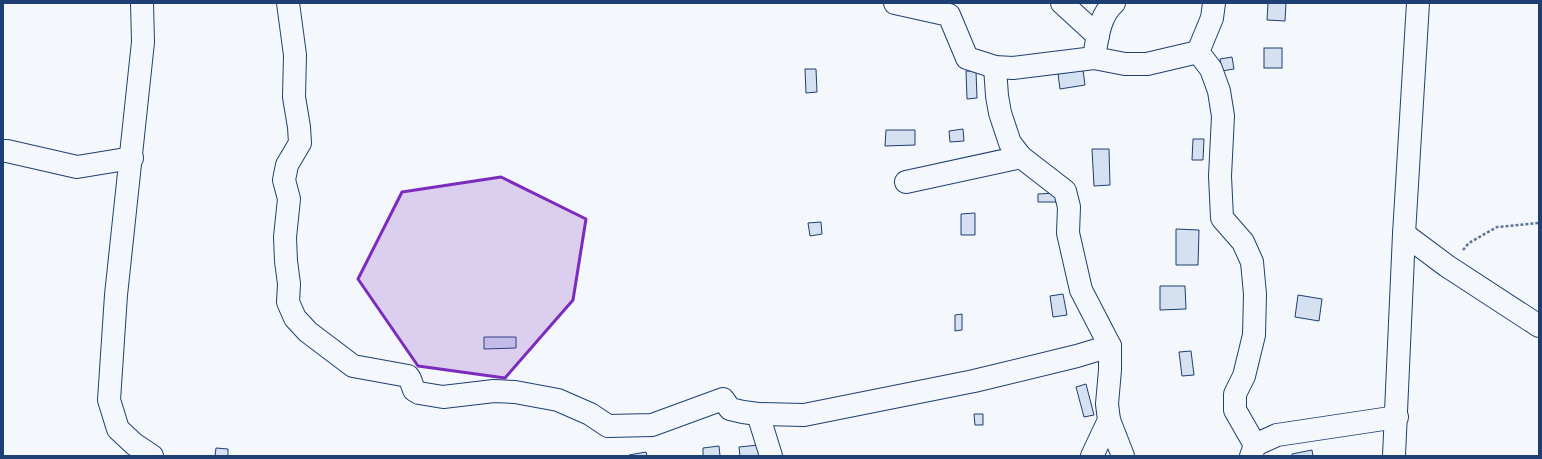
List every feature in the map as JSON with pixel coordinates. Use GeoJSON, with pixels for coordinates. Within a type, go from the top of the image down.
{"type":"FeatureCollection","features":[{"type":"Feature","properties":{"kind":"street"},"geometry":{"type":"LineString","coordinates":[[142,3],[143,42],[132,158],[116,295],[109,400],[118,429],[134,444],[152,456]]}},
{"type":"Feature","properties":{"kind":"street"},"geometry":{"type":"LineString","coordinates":[[288,3],[295,55],[294,98],[300,143],[287,166],[284,180],[289,199],[285,237],[289,284],[288,302],[295,318],[308,332],[354,366],[408,376],[414,390],[419,393],[443,397],[494,391],[515,392],[558,400],[590,414],[608,426],[652,425],[723,399],[730,409],[743,412],[758,414],[804,415],[974,381],[1077,356],[1110,346]]}},
{"type":"Feature","properties":{"kind":"street"},"geometry":{"type":"LineString","coordinates":[[895,3],[949,15],[967,58],[995,67],[1013,68],[1094,58],[1125,64],[1147,64],[1198,52]]}},
{"type":"Feature","properties":{"kind":"street"},"geometry":{"type":"LineString","coordinates":[[1062,3],[1098,36]]}},
{"type":"Feature","properties":{"kind":"street"},"geometry":{"type":"LineString","coordinates":[[1094,58],[1099,28],[1109,7],[1114,3]]}},
{"type":"Feature","properties":{"kind":"street"},"geometry":{"type":"LineString","coordinates":[[1198,52],[1212,18],[1214,3]]}},
{"type":"Feature","properties":{"kind":"street"},"geometry":{"type":"LineString","coordinates":[[1394,456],[1404,234],[1418,3]]}},
{"type":"Feature","properties":{"kind":"street"},"geometry":{"type":"LineString","coordinates":[[1198,52],[1211,69],[1219,91],[1223,116],[1220,176],[1222,218],[1243,242],[1252,262],[1255,294],[1254,335],[1244,376],[1235,394],[1235,410],[1253,451],[1278,436],[1319,428],[1396,417]]}},
{"type":"Feature","properties":{"kind":"street"},"geometry":{"type":"LineString","coordinates":[[995,67],[1000,113],[1010,143],[1021,156],[1065,191],[1069,207],[1068,233],[1081,290],[1110,346],[1110,370],[1107,404],[1109,420],[1123,456]]}},
{"type":"Feature","properties":{"kind":"street"},"geometry":{"type":"LineString","coordinates":[[3,151],[78,167],[132,158]]}},
{"type":"Feature","properties":{"kind":"street"},"geometry":{"type":"LineString","coordinates":[[906,182],[1021,156]]}},
{"type":"Feature","properties":{"kind":"street"},"geometry":{"type":"LineString","coordinates":[[1404,234],[1447,266],[1539,326]]}},
{"type":"Feature","properties":{"kind":"street"},"geometry":{"type":"LineString","coordinates":[[758,414],[771,456]]}},
{"type":"Feature","properties":{"kind":"street"},"geometry":{"type":"LineString","coordinates":[[1092,456],[1109,420]]}},
{"type":"Feature","properties":{"kind":"path"},"geometry":{"type":"LineString","coordinates":[[1447,266],[1470,243],[1497,227],[1539,224]]}},
{"type":"Feature","properties":{"kind":"highlighted area"},"geometry":{"type":"Polygon","coordinates":[[[501,177],[586,219],[573,300],[505,378],[418,366],[358,279],[402,192],[501,177]]]}},
{"type":"Feature","properties":{"kind":"building"},"geometry":{"type":"Polygon","coordinates":[[[1268,3],[1286,3],[1285,21],[1267,20],[1268,3]]]}},
{"type":"Feature","properties":{"kind":"building"},"geometry":{"type":"Polygon","coordinates":[[[1264,48],[1282,48],[1282,68],[1264,68],[1264,48]]]}},
{"type":"Feature","properties":{"kind":"building"},"geometry":{"type":"Polygon","coordinates":[[[1232,57],[1234,69],[1222,71],[1220,59],[1232,57]]]}},
{"type":"Feature","properties":{"kind":"building"},"geometry":{"type":"Polygon","coordinates":[[[805,69],[816,69],[817,92],[806,93],[805,69]]]}},
{"type":"Feature","properties":{"kind":"building"},"geometry":{"type":"Polygon","coordinates":[[[1083,70],[1085,85],[1060,89],[1058,74],[1083,70]]]}},
{"type":"Feature","properties":{"kind":"building"},"geometry":{"type":"Polygon","coordinates":[[[966,71],[976,71],[977,98],[967,99],[966,71]]]}},
{"type":"Feature","properties":{"kind":"building"},"geometry":{"type":"Polygon","coordinates":[[[963,129],[964,141],[950,142],[949,131],[963,129]]]}},
{"type":"Feature","properties":{"kind":"building"},"geometry":{"type":"Polygon","coordinates":[[[886,130],[915,130],[915,145],[885,146],[886,130]]]}},
{"type":"Feature","properties":{"kind":"building"},"geometry":{"type":"Polygon","coordinates":[[[1193,139],[1204,139],[1203,160],[1192,160],[1193,139]]]}},
{"type":"Feature","properties":{"kind":"building"},"geometry":{"type":"Polygon","coordinates":[[[1092,149],[1109,149],[1110,185],[1094,186],[1092,149]]]}},
{"type":"Feature","properties":{"kind":"building"},"geometry":{"type":"Polygon","coordinates":[[[1055,193],[1056,202],[1038,202],[1038,194],[1055,193]]]}},
{"type":"Feature","properties":{"kind":"building"},"geometry":{"type":"Polygon","coordinates":[[[975,213],[975,235],[961,235],[961,214],[975,213]]]}},
{"type":"Feature","properties":{"kind":"building"},"geometry":{"type":"Polygon","coordinates":[[[821,222],[822,234],[810,236],[808,223],[821,222]]]}},
{"type":"Feature","properties":{"kind":"building"},"geometry":{"type":"Polygon","coordinates":[[[1176,229],[1199,230],[1198,265],[1176,265],[1176,229]]]}},
{"type":"Feature","properties":{"kind":"building"},"geometry":{"type":"Polygon","coordinates":[[[1160,286],[1185,286],[1186,309],[1160,310],[1160,286]]]}},
{"type":"Feature","properties":{"kind":"building"},"geometry":{"type":"Polygon","coordinates":[[[1063,294],[1067,315],[1053,317],[1050,296],[1063,294]]]}},
{"type":"Feature","properties":{"kind":"building"},"geometry":{"type":"Polygon","coordinates":[[[1298,295],[1322,299],[1319,321],[1295,317],[1298,295]]]}},
{"type":"Feature","properties":{"kind":"building"},"geometry":{"type":"Polygon","coordinates":[[[962,314],[962,330],[955,331],[955,315],[962,314]]]}},
{"type":"Feature","properties":{"kind":"building"},"geometry":{"type":"Polygon","coordinates":[[[484,337],[516,337],[516,348],[484,349],[484,337]]]}},
{"type":"Feature","properties":{"kind":"building"},"geometry":{"type":"Polygon","coordinates":[[[1191,351],[1194,375],[1182,376],[1179,352],[1191,351]]]}},
{"type":"Feature","properties":{"kind":"building"},"geometry":{"type":"Polygon","coordinates":[[[1086,384],[1094,415],[1084,417],[1076,387],[1086,384]]]}},
{"type":"Feature","properties":{"kind":"building"},"geometry":{"type":"Polygon","coordinates":[[[974,414],[983,414],[983,425],[975,425],[974,414]]]}},
{"type":"Feature","properties":{"kind":"building"},"geometry":{"type":"Polygon","coordinates":[[[758,445],[759,456],[740,456],[739,447],[758,445]]]}},
{"type":"Feature","properties":{"kind":"building"},"geometry":{"type":"Polygon","coordinates":[[[719,446],[720,456],[703,456],[703,448],[719,446]]]}},
{"type":"Feature","properties":{"kind":"building"},"geometry":{"type":"Polygon","coordinates":[[[216,448],[228,449],[228,456],[215,456],[216,448]]]}},
{"type":"Feature","properties":{"kind":"building"},"geometry":{"type":"Polygon","coordinates":[[[1312,450],[1313,456],[1292,456],[1292,454],[1312,450]]]}},
{"type":"Feature","properties":{"kind":"building"},"geometry":{"type":"Polygon","coordinates":[[[646,452],[647,456],[629,455],[646,452]]]}}]}
